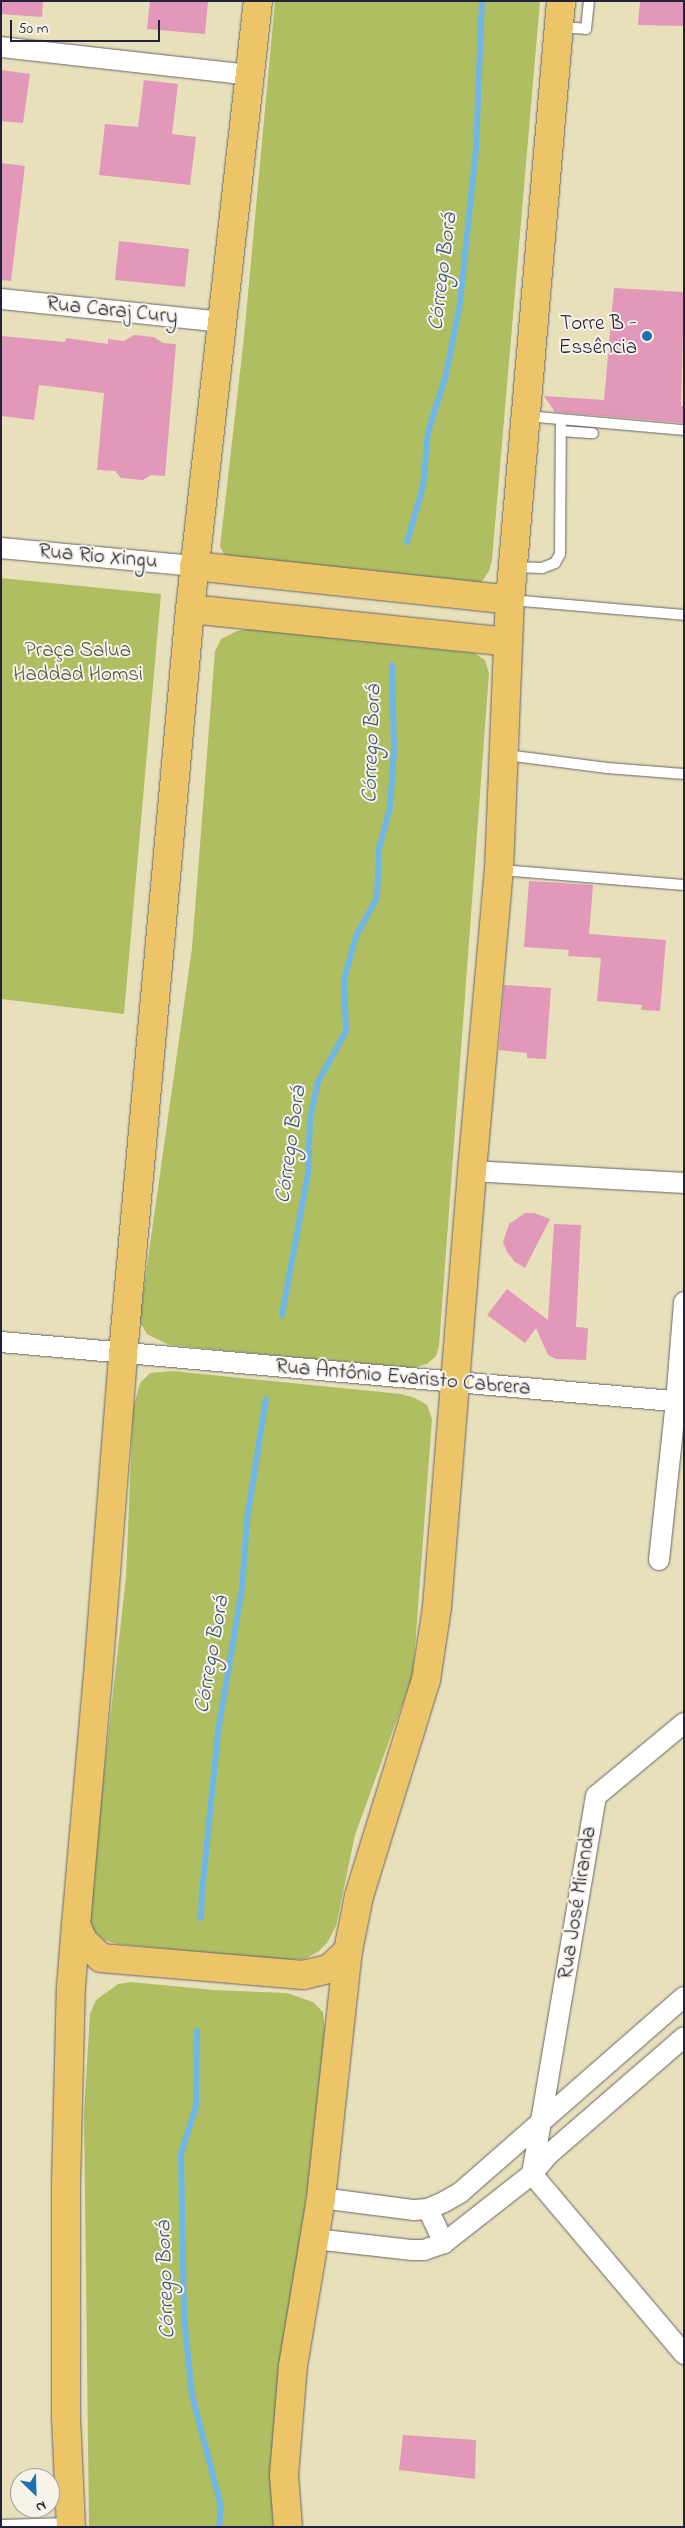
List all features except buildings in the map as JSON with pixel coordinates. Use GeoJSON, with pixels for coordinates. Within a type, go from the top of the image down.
{"type":"FeatureCollection","features":[{"type":"Feature","properties":{"kind":"main road"},"geometry":{"type":"LineString","coordinates":[[71,2525],[66,2418],[66,2186],[71,1987],[123,1354],[194,566],[258,1]]}},
{"type":"Feature","properties":{"kind":"main road"},"geometry":{"type":"LineString","coordinates":[[288,2527],[284,2475],[292,2366],[321,2198],[348,1951],[359,1896],[426,1680],[437,1607],[472,1171],[499,870],[502,755],[510,600],[560,14]]}},
{"type":"Feature","properties":{"kind":"main road"},"geometry":{"type":"LineString","coordinates":[[194,566],[510,600]]}},
{"type":"Feature","properties":{"kind":"main road"},"geometry":{"type":"LineString","coordinates":[[190,609],[508,642]]}},
{"type":"Feature","properties":{"kind":"main road"},"geometry":{"type":"LineString","coordinates":[[76,1925],[82,1940],[101,1958],[303,1975],[329,1969],[348,1951]]}},
{"type":"Feature","properties":{"kind":"main road"},"geometry":{"type":"LineString","coordinates":[[71,1987],[81,1972],[101,1958]]}},
{"type":"Feature","properties":{"kind":"main road"},"geometry":{"type":"LineString","coordinates":[[303,1975],[326,1990],[340,2013]]}},
{"type":"Feature","properties":{"kind":"street"},"geometry":{"type":"LineString","coordinates":[[1,47],[250,75]]}},
{"type":"Feature","properties":{"kind":"street","name":"Rua Caraj Cury"},"geometry":{"type":"LineString","coordinates":[[1,299],[222,322]]}},
{"type":"Feature","properties":{"kind":"street","name":"Rua Rio Xingu"},"geometry":{"type":"LineString","coordinates":[[1,548],[194,566]]}},
{"type":"Feature","properties":{"kind":"street"},"geometry":{"type":"LineString","coordinates":[[472,1171],[684,1183]]}},
{"type":"Feature","properties":{"kind":"street"},"geometry":{"type":"LineString","coordinates":[[659,1560],[680,1402],[684,1302]]}},
{"type":"Feature","properties":{"kind":"street","name":"Rua Antônio Evaristo Cabrera"},"geometry":{"type":"LineString","coordinates":[[1,1342],[680,1402]]}},
{"type":"Feature","properties":{"kind":"street","name":"Rua José Miranda"},"geometry":{"type":"LineString","coordinates":[[532,2174],[596,1796],[684,1723]]}},
{"type":"Feature","properties":{"kind":"street"},"geometry":{"type":"LineString","coordinates":[[321,2198],[414,2210],[428,2209],[461,2192],[676,2003],[684,2026]]}},
{"type":"Feature","properties":{"kind":"street"},"geometry":{"type":"LineString","coordinates":[[315,2239],[412,2250],[424,2250],[444,2243],[532,2174],[548,2155],[684,2037]]}},
{"type":"Feature","properties":{"kind":"street"},"geometry":{"type":"LineString","coordinates":[[532,2174],[684,2354]]}},
{"type":"Feature","properties":{"kind":"street"},"geometry":{"type":"LineString","coordinates":[[428,2209],[444,2243]]}},
{"type":"Feature","properties":{"kind":"lane"},"geometry":{"type":"LineString","coordinates":[[560,14],[586,29],[589,1]]}},
{"type":"Feature","properties":{"kind":"lane"},"geometry":{"type":"LineString","coordinates":[[525,416],[684,430]]}},
{"type":"Feature","properties":{"kind":"lane"},"geometry":{"type":"LineString","coordinates":[[513,567],[542,568],[555,563],[560,554],[561,420]]}},
{"type":"Feature","properties":{"kind":"lane"},"geometry":{"type":"LineString","coordinates":[[561,431],[593,433]]}},
{"type":"Feature","properties":{"kind":"lane"},"geometry":{"type":"LineString","coordinates":[[510,600],[684,614]]}},
{"type":"Feature","properties":{"kind":"lane"},"geometry":{"type":"LineString","coordinates":[[502,755],[607,768],[684,774]]}},
{"type":"Feature","properties":{"kind":"lane"},"geometry":{"type":"LineString","coordinates":[[499,870],[684,885]]}},
{"type":"Feature","properties":{"kind":"lane"},"geometry":{"type":"LineString","coordinates":[[1,2525],[71,2525]]}},
{"type":"Feature","properties":{"kind":"green space"},"geometry":{"type":"Polygon","coordinates":[[[275,1],[540,1],[492,560],[489,571],[481,583],[471,587],[229,563],[220,547],[244,337],[275,1]]]}},
{"type":"Feature","properties":{"kind":"green space","name":"Praça Salua Haddad Homsi"},"geometry":{"type":"Polygon","coordinates":[[[1,578],[161,594],[124,1014],[1,999],[1,578]]]}},
{"type":"Feature","properties":{"kind":"green space"},"geometry":{"type":"Polygon","coordinates":[[[249,629],[474,653],[485,660],[489,673],[439,1346],[436,1356],[427,1364],[417,1367],[406,1368],[169,1345],[147,1334],[141,1324],[140,1315],[192,948],[215,651],[221,639],[237,631],[249,629]]]}},
{"type":"Feature","properties":{"kind":"green space"},"geometry":{"type":"Polygon","coordinates":[[[172,1371],[401,1394],[415,1398],[427,1405],[432,1419],[413,1675],[355,1835],[336,1926],[327,1943],[319,1951],[305,1959],[285,1960],[117,1944],[104,1940],[92,1929],[88,1917],[126,1577],[133,1409],[140,1383],[150,1373],[172,1371]]]}},
{"type":"Feature","properties":{"kind":"green space"},"geometry":{"type":"Polygon","coordinates":[[[131,1982],[214,1990],[287,1993],[313,2002],[323,2012],[325,2030],[308,2186],[290,2304],[275,2437],[273,2527],[89,2527],[84,2113],[90,2014],[96,2000],[118,1984],[131,1982]]]}},
{"type":"Feature","properties":{"kind":"waterway","name":"Córrego Borá"},"geometry":{"type":"LineString","coordinates":[[407,542],[423,487],[428,432],[446,375],[460,303],[476,149],[482,1]]}},
{"type":"Feature","properties":{"kind":"waterway","name":"Córrego Borá"},"geometry":{"type":"LineString","coordinates":[[282,1315],[308,1174],[310,1119],[318,1082],[346,1031],[344,980],[356,936],[377,898],[379,849],[390,808],[394,751],[392,665]]}},
{"type":"Feature","properties":{"kind":"waterway","name":"Córrego Borá"},"geometry":{"type":"LineString","coordinates":[[201,1918],[218,1732],[242,1588],[247,1520],[266,1399]]}},
{"type":"Feature","properties":{"kind":"waterway","name":"Córrego Borá"},"geometry":{"type":"LineString","coordinates":[[197,2031],[196,2106],[181,2154],[184,2317],[192,2395],[221,2506],[219,2527]]}},
{"type":"Feature","properties":{"kind":"place","name":"Torre B - Essência"},"geometry":{"type":"Point","coordinates":[647,336]}}]}
